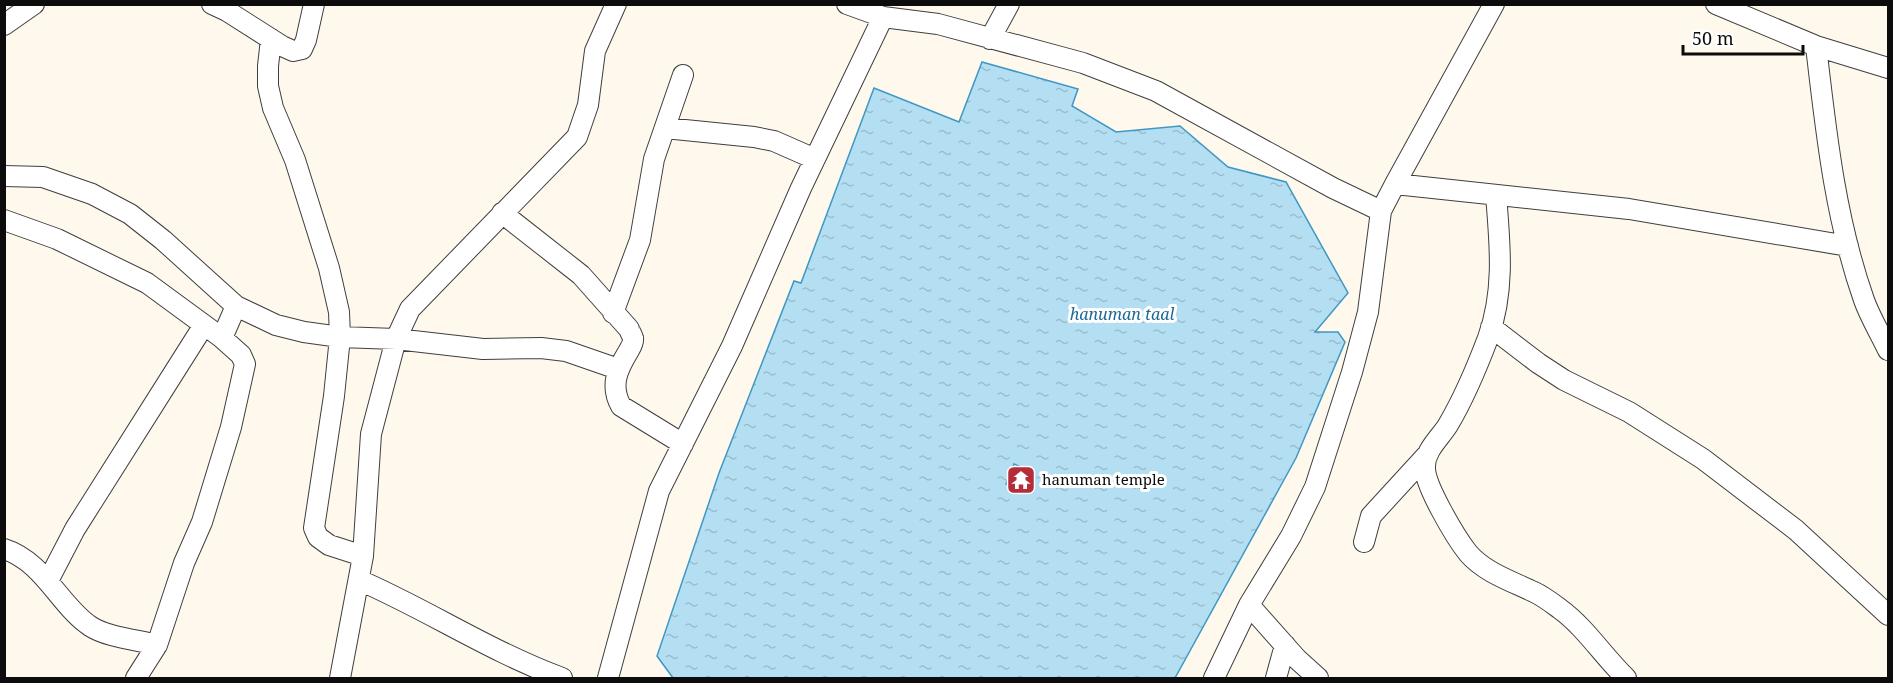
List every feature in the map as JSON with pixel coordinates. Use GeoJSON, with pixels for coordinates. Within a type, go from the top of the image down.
{"type":"FeatureCollection","features":[{"type":"Feature","properties":{"kind":"street"},"geometry":{"type":"LineString","coordinates":[[4,25],[34,4]]}},
{"type":"Feature","properties":{"kind":"street"},"geometry":{"type":"LineString","coordinates":[[212,4],[293,51],[302,49],[314,4]]}},
{"type":"Feature","properties":{"kind":"street"},"geometry":{"type":"LineString","coordinates":[[340,678],[363,556],[371,434],[396,339],[410,309],[577,137],[588,105],[595,51],[616,4]]}},
{"type":"Feature","properties":{"kind":"street"},"geometry":{"type":"LineString","coordinates":[[847,4],[884,17],[938,24],[1083,63],[1156,91],[1333,188],[1381,211]]}},
{"type":"Feature","properties":{"kind":"street"},"geometry":{"type":"LineString","coordinates":[[990,39],[1009,4]]}},
{"type":"Feature","properties":{"kind":"street"},"geometry":{"type":"LineString","coordinates":[[1214,678],[1249,605],[1296,526],[1315,487],[1335,428],[1368,312],[1381,211],[1494,4]]}},
{"type":"Feature","properties":{"kind":"street"},"geometry":{"type":"LineString","coordinates":[[1716,4],[1816,46],[1888,68]]}},
{"type":"Feature","properties":{"kind":"street"},"geometry":{"type":"LineString","coordinates":[[608,678],[659,491],[732,346],[815,159],[884,17]]}},
{"type":"Feature","properties":{"kind":"street"},"geometry":{"type":"LineString","coordinates":[[271,39],[268,86],[273,108],[295,160],[329,268],[339,312],[340,337],[334,396],[314,528],[318,537],[329,545],[363,556]]}},
{"type":"Feature","properties":{"kind":"street"},"geometry":{"type":"LineString","coordinates":[[1816,46],[1831,173],[1848,246],[1864,302],[1888,350]]}},
{"type":"Feature","properties":{"kind":"street"},"geometry":{"type":"LineString","coordinates":[[613,313],[640,240],[654,159],[683,75]]}},
{"type":"Feature","properties":{"kind":"street"},"geometry":{"type":"LineString","coordinates":[[665,128],[774,141],[815,159]]}},
{"type":"Feature","properties":{"kind":"street"},"geometry":{"type":"LineString","coordinates":[[4,176],[43,177],[92,194],[130,214],[163,240],[236,306],[276,326],[340,337],[396,339],[483,349],[541,348],[566,351],[618,369]]}},
{"type":"Feature","properties":{"kind":"street"},"geometry":{"type":"LineString","coordinates":[[1395,184],[1629,209],[1848,246]]}},
{"type":"Feature","properties":{"kind":"street"},"geometry":{"type":"LineString","coordinates":[[1364,542],[1371,516],[1426,456],[1448,425],[1463,396],[1491,327],[1497,309],[1501,280],[1496,195]]}},
{"type":"Feature","properties":{"kind":"street"},"geometry":{"type":"LineString","coordinates":[[502,213],[581,275],[629,329],[633,338],[631,347],[618,369],[614,387],[615,396],[621,406],[683,444]]}},
{"type":"Feature","properties":{"kind":"street"},"geometry":{"type":"LineString","coordinates":[[4,220],[57,239],[147,283],[222,338],[241,355],[245,364],[231,427],[211,494],[184,563],[157,645],[136,678]]}},
{"type":"Feature","properties":{"kind":"street"},"geometry":{"type":"LineString","coordinates":[[222,338],[236,306]]}},
{"type":"Feature","properties":{"kind":"street"},"geometry":{"type":"LineString","coordinates":[[48,581],[75,529],[204,324]]}},
{"type":"Feature","properties":{"kind":"street"},"geometry":{"type":"LineString","coordinates":[[1491,327],[1556,374],[1629,412],[1703,459],[1796,530],[1888,615]]}},
{"type":"Feature","properties":{"kind":"street"},"geometry":{"type":"LineString","coordinates":[[1426,456],[1425,469],[1428,481],[1467,552],[1481,566],[1537,593],[1563,611],[1626,678]]}},
{"type":"Feature","properties":{"kind":"street"},"geometry":{"type":"LineString","coordinates":[[4,549],[24,560],[48,581],[90,627],[157,645]]}},
{"type":"Feature","properties":{"kind":"street"},"geometry":{"type":"LineString","coordinates":[[358,580],[395,596],[495,650],[562,678]]}},
{"type":"Feature","properties":{"kind":"street"},"geometry":{"type":"LineString","coordinates":[[1249,605],[1318,678]]}},
{"type":"Feature","properties":{"kind":"street"},"geometry":{"type":"LineString","coordinates":[[1276,678],[1285,645]]}},
{"type":"Feature","properties":{"kind":"water","name":"hanuman taal"},"geometry":{"type":"Polygon","coordinates":[[[982,62],[1078,89],[1072,106],[1116,132],[1180,126],[1228,167],[1286,182],[1348,293],[1315,332],[1338,332],[1345,342],[1296,458],[1175,678],[673,678],[657,656],[719,473],[794,281],[801,283],[874,88],[959,122],[982,62]],[[1014,464],[1006,484],[1025,493],[1034,473],[1014,464]]]}},
{"type":"Feature","properties":{"kind":"place","name":"hanuman temple"},"geometry":{"type":"Point","coordinates":[1021,480]}}]}
